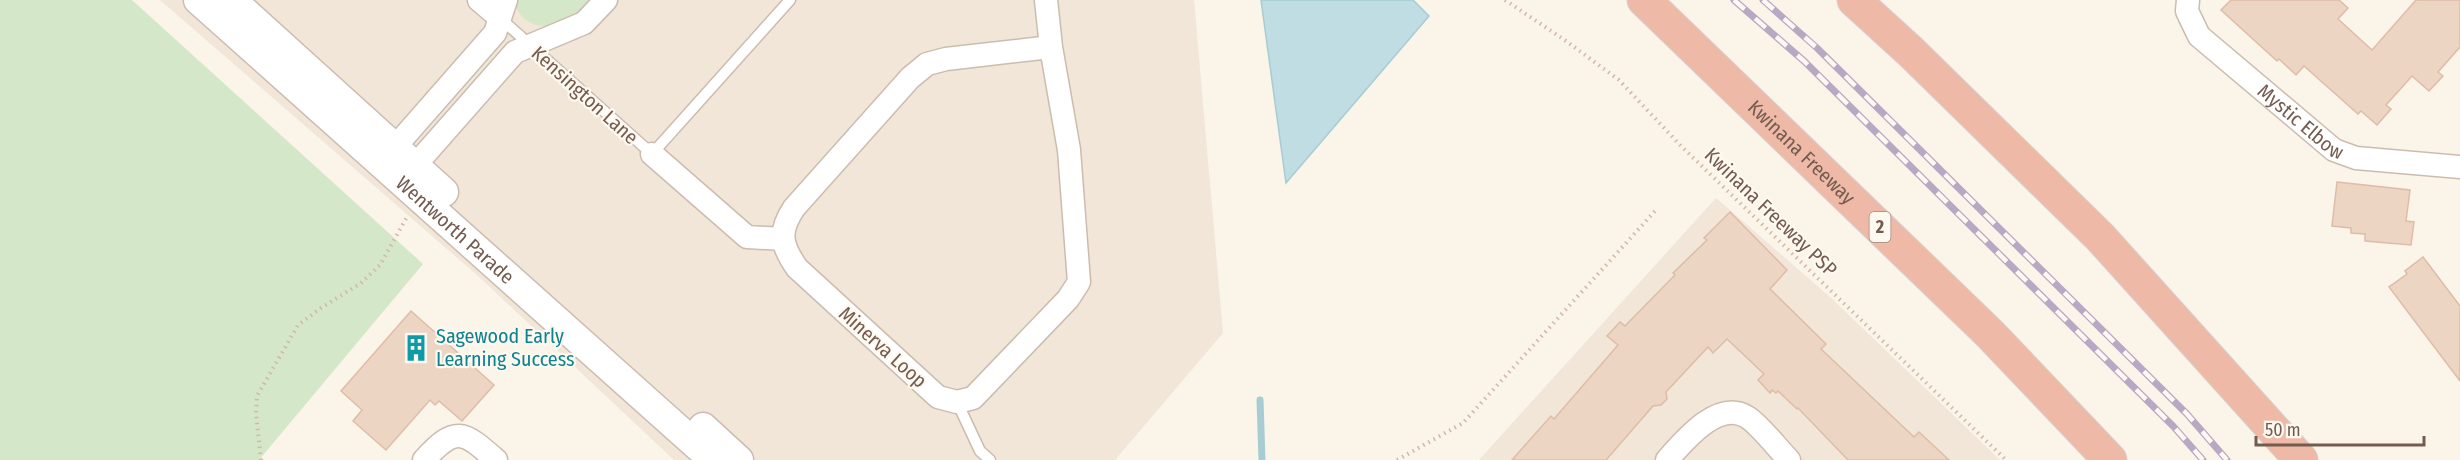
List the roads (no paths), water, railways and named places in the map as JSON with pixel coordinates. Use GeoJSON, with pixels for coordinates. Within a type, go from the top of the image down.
{"type":"FeatureCollection","features":[{"type":"Feature","properties":{"kind":"highway","name":"Kwinana Freeway"},"geometry":{"type":"LineString","coordinates":[[1644,0],[1990,334],[2110,460]]}},
{"type":"Feature","properties":{"kind":"highway"},"geometry":{"type":"LineString","coordinates":[[1854,0],[1911,52],[2100,237],[2301,460]]}},
{"type":"Feature","properties":{"kind":"street","name":"Wentworth Parade"},"geometry":{"type":"LineString","coordinates":[[198,0],[398,164],[739,460]]}},
{"type":"Feature","properties":{"kind":"street","name":"Wentworth Parade"},"geometry":{"type":"LineString","coordinates":[[232,0],[398,164],[712,460]]}},
{"type":"Feature","properties":{"kind":"street"},"geometry":{"type":"LineString","coordinates":[[398,164],[495,33],[503,9],[479,0]]}},
{"type":"Feature","properties":{"kind":"street"},"geometry":{"type":"LineString","coordinates":[[398,164],[515,52],[584,23],[606,0]]}},
{"type":"Feature","properties":{"kind":"street"},"geometry":{"type":"LineString","coordinates":[[957,402],[974,398],[1068,298],[1079,282],[1069,150],[1051,47],[1046,0]]}},
{"type":"Feature","properties":{"kind":"street","name":"Mystic Elbow"},"geometry":{"type":"LineString","coordinates":[[2188,0],[2187,11],[2199,36],[2334,150],[2356,158],[2460,167]]}},
{"type":"Feature","properties":{"kind":"street"},"geometry":{"type":"LineString","coordinates":[[652,154],[747,237],[783,239],[784,223],[794,208],[910,78],[927,64],[946,59],[1051,47]]}},
{"type":"Feature","properties":{"kind":"street","name":"Minerva Loop"},"geometry":{"type":"LineString","coordinates":[[783,239],[788,255],[796,268],[938,397],[957,402]]}},
{"type":"Feature","properties":{"kind":"street"},"geometry":{"type":"LineString","coordinates":[[1667,460],[1702,423],[1727,413],[1746,416],[1789,460]]}},
{"type":"Feature","properties":{"kind":"street"},"geometry":{"type":"LineString","coordinates":[[424,460],[444,440],[455,435],[466,437],[476,443],[496,460]]}},
{"type":"Feature","properties":{"kind":"lane","name":"Kensington Lane"},"geometry":{"type":"LineString","coordinates":[[503,9],[529,45],[652,154],[790,0]]}},
{"type":"Feature","properties":{"kind":"lane"},"geometry":{"type":"LineString","coordinates":[[957,402],[980,451],[990,460]]}},
{"type":"Feature","properties":{"kind":"water"},"geometry":{"type":"Polygon","coordinates":[[[1261,0],[1413,0],[1429,16],[1286,183],[1261,0]]]}},
{"type":"Feature","properties":{"kind":"waterway"},"geometry":{"type":"LineString","coordinates":[[1260,400],[1262,460]]}},
{"type":"Feature","properties":{"kind":"railway"},"geometry":{"type":"LineString","coordinates":[[1734,0],[1804,61],[2173,426],[2203,460]]}},
{"type":"Feature","properties":{"kind":"railway"},"geometry":{"type":"LineString","coordinates":[[1763,0],[1817,48],[2187,414],[2227,460]]}},
{"type":"Feature","properties":{"kind":"place","name":"Sagewood Early Learning Success"},"geometry":{"type":"Point","coordinates":[416,348]}}]}
